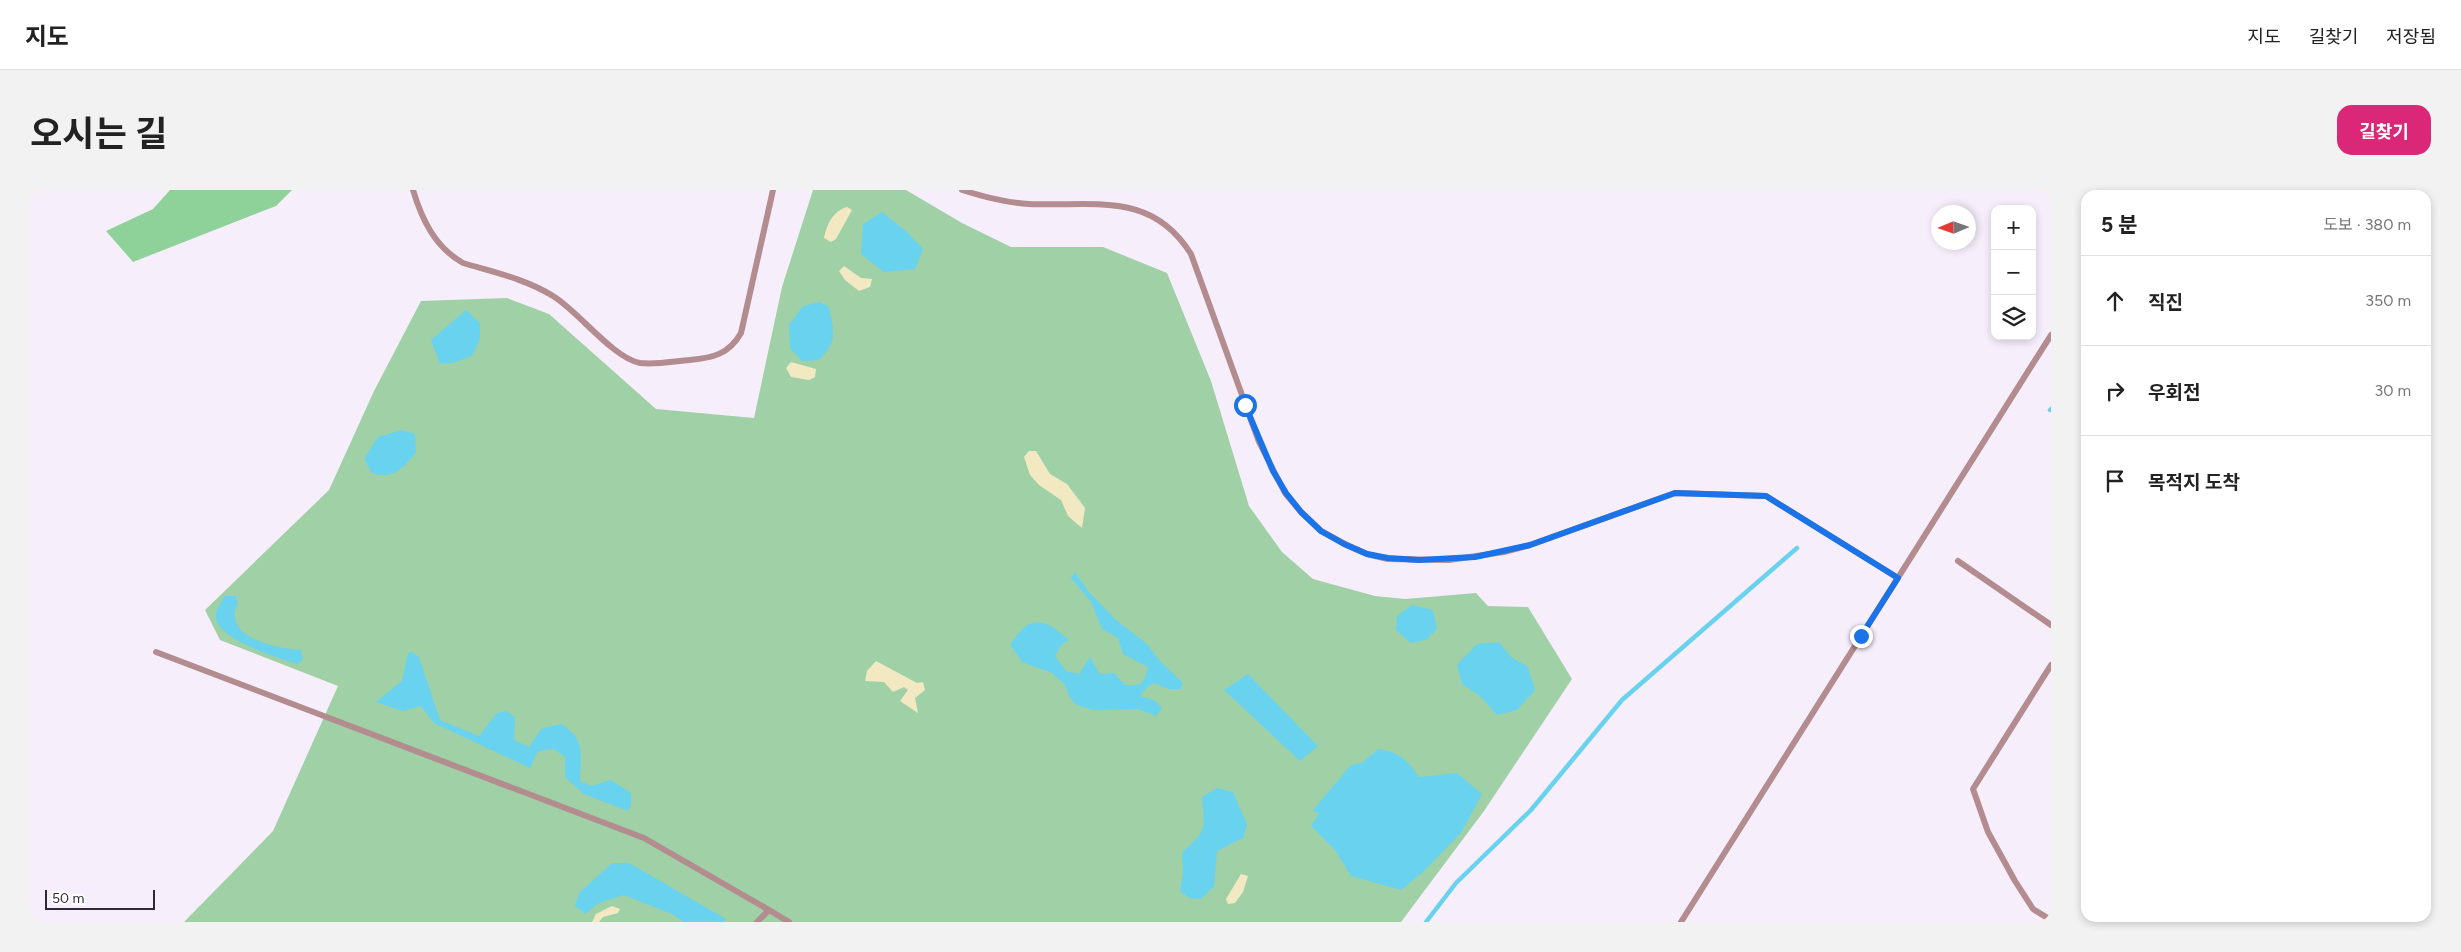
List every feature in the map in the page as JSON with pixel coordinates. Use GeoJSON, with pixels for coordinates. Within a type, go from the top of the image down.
{"type":"FeatureCollection","features":[{"type":"Feature","properties":{"kind":"lane"},"geometry":{"type":"LineString","coordinates":[[412,190],[432,236],[452,257],[463,263],[538,287],[554,296],[622,354],[635,361],[647,363],[713,357],[726,351],[737,339],[740,333],[773,190]]}},
{"type":"Feature","properties":{"kind":"lane"},"geometry":{"type":"LineString","coordinates":[[962,190],[1014,203],[1086,202],[1126,206],[1145,211],[1169,226],[1183,240],[1191,254],[1255,433],[1273,471],[1286,493],[1301,512],[1321,531],[1352,548],[1388,558],[1448,560],[1475,557],[1530,545],[1675,493],[1766,496],[1898,578]]}},
{"type":"Feature","properties":{"kind":"lane"},"geometry":{"type":"LineString","coordinates":[[1682,922],[2051,335]]}},
{"type":"Feature","properties":{"kind":"lane"},"geometry":{"type":"LineString","coordinates":[[1958,561],[2051,625]]}},
{"type":"Feature","properties":{"kind":"lane"},"geometry":{"type":"LineString","coordinates":[[156,652],[644,838],[789,922]]}},
{"type":"Feature","properties":{"kind":"lane"},"geometry":{"type":"LineString","coordinates":[[2051,665],[1973,789],[1988,832],[2016,881],[2034,909],[2051,920]]}},
{"type":"Feature","properties":{"kind":"lane"},"geometry":{"type":"LineString","coordinates":[[757,922],[769,910]]}},
{"type":"Feature","properties":{"kind":"green space"},"geometry":{"type":"Polygon","coordinates":[[[170,190],[292,190],[276,206],[133,262],[106,231],[153,209],[170,190]]]}},
{"type":"Feature","properties":{"kind":"green space"},"geometry":{"type":"Polygon","coordinates":[[[813,190],[906,190],[962,223],[1011,247],[1103,247],[1167,273],[1211,381],[1249,506],[1282,552],[1313,579],[1375,596],[1405,599],[1476,593],[1488,606],[1528,607],[1572,679],[1484,811],[1401,922],[184,922],[273,831],[338,686],[220,640],[205,610],[329,490],[374,391],[421,301],[507,298],[549,314],[656,409],[754,418],[782,287],[813,190]]]}},
{"type":"Feature","properties":{"kind":"sand"},"geometry":{"type":"Polygon","coordinates":[[[847,207],[852,210],[836,239],[831,242],[824,238],[831,219],[847,207]]]}},
{"type":"Feature","properties":{"kind":"sand"},"geometry":{"type":"Polygon","coordinates":[[[844,266],[861,278],[872,279],[870,287],[859,291],[845,280],[839,271],[844,266]]]}},
{"type":"Feature","properties":{"kind":"sand"},"geometry":{"type":"Polygon","coordinates":[[[791,362],[816,369],[815,377],[809,380],[791,377],[786,368],[791,362]]]}},
{"type":"Feature","properties":{"kind":"sand"},"geometry":{"type":"Polygon","coordinates":[[[1029,451],[1036,451],[1050,474],[1067,484],[1085,508],[1082,528],[1068,516],[1061,500],[1039,485],[1030,475],[1024,457],[1029,451]]]}},
{"type":"Feature","properties":{"kind":"sand"},"geometry":{"type":"Polygon","coordinates":[[[876,661],[917,683],[923,682],[925,690],[915,698],[918,713],[900,701],[908,690],[904,687],[893,692],[884,682],[865,681],[867,671],[876,661]]]}},
{"type":"Feature","properties":{"kind":"sand"},"geometry":{"type":"Polygon","coordinates":[[[1241,874],[1248,876],[1243,892],[1235,903],[1228,904],[1226,899],[1241,874]]]}},
{"type":"Feature","properties":{"kind":"sand"},"geometry":{"type":"Polygon","coordinates":[[[612,906],[620,909],[618,913],[603,917],[599,922],[592,922],[596,914],[612,906]]]}},
{"type":"Feature","properties":{"kind":"water"},"geometry":{"type":"Polygon","coordinates":[[[882,212],[907,232],[923,249],[915,269],[884,272],[861,254],[863,224],[882,212]]]}},
{"type":"Feature","properties":{"kind":"water"},"geometry":{"type":"Polygon","coordinates":[[[820,302],[829,307],[833,330],[832,341],[819,360],[802,361],[790,348],[789,325],[803,306],[820,302]]]}},
{"type":"Feature","properties":{"kind":"water"},"geometry":{"type":"Polygon","coordinates":[[[466,310],[480,323],[480,339],[472,356],[453,363],[440,364],[431,340],[466,310]]]}},
{"type":"Feature","properties":{"kind":"water"},"geometry":{"type":"Polygon","coordinates":[[[402,430],[415,434],[416,452],[402,468],[392,474],[379,475],[372,473],[364,459],[378,437],[402,430]]]}},
{"type":"Feature","properties":{"kind":"water"},"geometry":{"type":"Polygon","coordinates":[[[1075,572],[1088,591],[1115,619],[1147,644],[1160,661],[1183,683],[1180,689],[1169,689],[1154,683],[1146,688],[1140,696],[1154,700],[1162,708],[1156,716],[1138,709],[1093,710],[1077,705],[1070,698],[1065,685],[1052,673],[1022,662],[1010,644],[1026,626],[1032,623],[1043,623],[1054,628],[1069,640],[1062,644],[1055,656],[1066,671],[1079,674],[1090,657],[1100,674],[1114,673],[1125,685],[1142,683],[1148,667],[1123,654],[1118,638],[1102,629],[1091,602],[1071,578],[1075,572]]]}},
{"type":"Feature","properties":{"kind":"water"},"geometry":{"type":"Polygon","coordinates":[[[225,596],[235,596],[238,603],[235,615],[237,625],[244,633],[266,644],[301,650],[303,660],[297,664],[262,652],[235,639],[224,631],[217,622],[216,613],[225,596]]]}},
{"type":"Feature","properties":{"kind":"water"},"geometry":{"type":"Polygon","coordinates":[[[1412,605],[1433,610],[1437,629],[1426,640],[1411,643],[1396,630],[1397,616],[1412,605]]]}},
{"type":"Feature","properties":{"kind":"water"},"geometry":{"type":"Polygon","coordinates":[[[1499,642],[1511,657],[1528,667],[1535,690],[1517,710],[1497,715],[1481,697],[1462,684],[1457,665],[1477,644],[1499,642]]]}},
{"type":"Feature","properties":{"kind":"water"},"geometry":{"type":"Polygon","coordinates":[[[412,652],[419,657],[440,720],[479,736],[497,713],[506,711],[515,717],[514,740],[529,747],[542,728],[561,724],[575,735],[580,748],[580,781],[591,786],[611,780],[631,793],[631,806],[628,811],[584,794],[565,777],[565,757],[554,749],[538,751],[530,768],[434,723],[421,706],[403,711],[376,702],[402,681],[408,653],[412,652]]]}},
{"type":"Feature","properties":{"kind":"water"},"geometry":{"type":"Polygon","coordinates":[[[1248,674],[1318,746],[1300,761],[1224,690],[1248,674]]]}},
{"type":"Feature","properties":{"kind":"water"},"geometry":{"type":"Polygon","coordinates":[[[1378,749],[1392,752],[1402,757],[1419,777],[1457,773],[1482,794],[1461,833],[1423,872],[1401,890],[1351,876],[1335,850],[1311,826],[1319,814],[1313,810],[1351,765],[1362,763],[1378,749]]]}},
{"type":"Feature","properties":{"kind":"water"},"geometry":{"type":"Polygon","coordinates":[[[1217,788],[1233,792],[1247,824],[1243,838],[1217,851],[1214,886],[1201,899],[1189,898],[1180,891],[1183,873],[1182,852],[1196,839],[1202,829],[1204,816],[1202,797],[1217,788]]]}},
{"type":"Feature","properties":{"kind":"water"},"geometry":{"type":"Polygon","coordinates":[[[612,863],[629,863],[726,919],[723,922],[684,922],[672,914],[624,895],[599,903],[585,914],[575,906],[579,893],[612,863]]]}},
{"type":"Feature","properties":{"kind":"waterway"},"geometry":{"type":"LineString","coordinates":[[1426,922],[1456,883],[1531,810],[1622,700],[1797,548]]}},
{"type":"Feature","properties":{"kind":"route"},"geometry":{"type":"LineString","coordinates":[[1245,405],[1259,442],[1273,471],[1286,493],[1301,512],[1321,531],[1344,544],[1367,554],[1388,558],[1448,560],[1504,552],[1530,545],[1675,493],[1766,496],[1898,578],[1861,636]]}}]}
